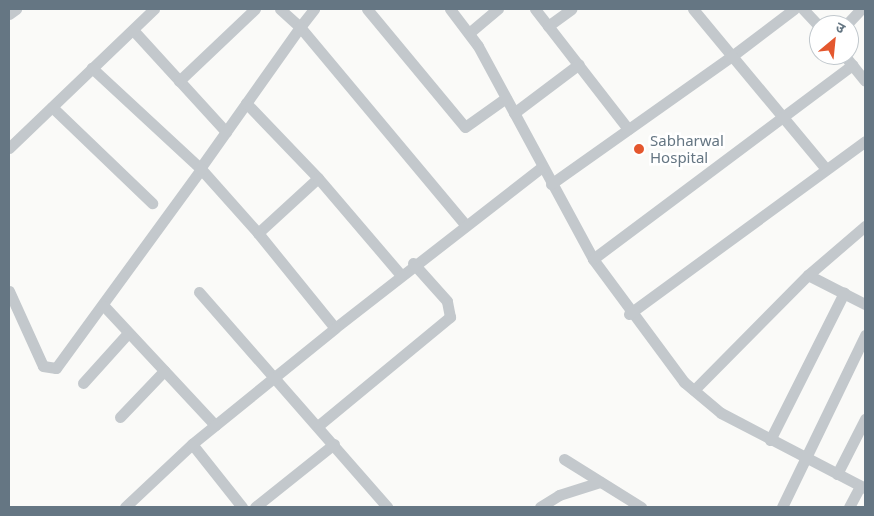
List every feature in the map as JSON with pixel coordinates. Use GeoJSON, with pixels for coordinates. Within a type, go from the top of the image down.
{"type":"FeatureCollection","features":[{"type":"Feature","properties":{"kind":"street"},"geometry":{"type":"LineString","coordinates":[[9,14],[16,9]]}},
{"type":"Feature","properties":{"kind":"street"},"geometry":{"type":"LineString","coordinates":[[9,148],[154,9]]}},
{"type":"Feature","properties":{"kind":"street"},"geometry":{"type":"LineString","coordinates":[[179,81],[255,9]]}},
{"type":"Feature","properties":{"kind":"street"},"geometry":{"type":"LineString","coordinates":[[280,9],[300,27],[464,222]]}},
{"type":"Feature","properties":{"kind":"street"},"geometry":{"type":"LineString","coordinates":[[9,291],[43,366],[51,370],[104,306],[314,9]]}},
{"type":"Feature","properties":{"kind":"street"},"geometry":{"type":"LineString","coordinates":[[367,9],[465,127],[506,98]]}},
{"type":"Feature","properties":{"kind":"street"},"geometry":{"type":"LineString","coordinates":[[450,9],[469,33],[593,259],[629,314],[694,390],[721,413],[863,487],[849,507]]}},
{"type":"Feature","properties":{"kind":"street"},"geometry":{"type":"LineString","coordinates":[[469,33],[498,9]]}},
{"type":"Feature","properties":{"kind":"street"},"geometry":{"type":"LineString","coordinates":[[535,9],[628,130]]}},
{"type":"Feature","properties":{"kind":"street"},"geometry":{"type":"LineString","coordinates":[[548,26],[571,9]]}},
{"type":"Feature","properties":{"kind":"street"},"geometry":{"type":"LineString","coordinates":[[551,184],[732,56],[794,9]]}},
{"type":"Feature","properties":{"kind":"street"},"geometry":{"type":"LineString","coordinates":[[697,10],[732,56],[826,169]]}},
{"type":"Feature","properties":{"kind":"street"},"geometry":{"type":"LineString","coordinates":[[133,30],[226,132]]}},
{"type":"Feature","properties":{"kind":"street"},"geometry":{"type":"LineString","coordinates":[[514,113],[579,64]]}},
{"type":"Feature","properties":{"kind":"street"},"geometry":{"type":"LineString","coordinates":[[593,259],[852,66],[865,81]]}},
{"type":"Feature","properties":{"kind":"street"},"geometry":{"type":"LineString","coordinates":[[92,68],[201,168],[258,233],[334,328]]}},
{"type":"Feature","properties":{"kind":"street"},"geometry":{"type":"LineString","coordinates":[[246,103],[318,178],[400,274]]}},
{"type":"Feature","properties":{"kind":"street"},"geometry":{"type":"LineString","coordinates":[[52,107],[152,203]]}},
{"type":"Feature","properties":{"kind":"street"},"geometry":{"type":"LineString","coordinates":[[629,314],[865,140]]}},
{"type":"Feature","properties":{"kind":"street"},"geometry":{"type":"LineString","coordinates":[[125,507],[214,425],[464,222],[542,166]]}},
{"type":"Feature","properties":{"kind":"street"},"geometry":{"type":"LineString","coordinates":[[258,233],[318,178]]}},
{"type":"Feature","properties":{"kind":"street"},"geometry":{"type":"LineString","coordinates":[[694,390],[808,275],[865,226]]}},
{"type":"Feature","properties":{"kind":"street"},"geometry":{"type":"LineString","coordinates":[[319,425],[450,317],[447,301],[413,263]]}},
{"type":"Feature","properties":{"kind":"street"},"geometry":{"type":"LineString","coordinates":[[808,275],[865,304]]}},
{"type":"Feature","properties":{"kind":"street"},"geometry":{"type":"LineString","coordinates":[[199,292],[273,377],[319,425],[387,507]]}},
{"type":"Feature","properties":{"kind":"street"},"geometry":{"type":"LineString","coordinates":[[770,440],[844,294]]}},
{"type":"Feature","properties":{"kind":"street"},"geometry":{"type":"LineString","coordinates":[[104,306],[214,425]]}},
{"type":"Feature","properties":{"kind":"street"},"geometry":{"type":"LineString","coordinates":[[83,383],[128,333]]}},
{"type":"Feature","properties":{"kind":"street"},"geometry":{"type":"LineString","coordinates":[[782,507],[807,459],[865,335]]}},
{"type":"Feature","properties":{"kind":"street"},"geometry":{"type":"LineString","coordinates":[[120,417],[164,371]]}},
{"type":"Feature","properties":{"kind":"street"},"geometry":{"type":"LineString","coordinates":[[838,474],[865,419]]}},
{"type":"Feature","properties":{"kind":"street"},"geometry":{"type":"LineString","coordinates":[[192,444],[242,507]]}},
{"type":"Feature","properties":{"kind":"street"},"geometry":{"type":"LineString","coordinates":[[255,507],[334,444]]}},
{"type":"Feature","properties":{"kind":"street"},"geometry":{"type":"LineString","coordinates":[[564,459],[641,507]]}},
{"type":"Feature","properties":{"kind":"street"},"geometry":{"type":"LineString","coordinates":[[547,506],[600,482]]}},
{"type":"Feature","properties":{"kind":"place","name":"Sabharwal Hospital"},"geometry":{"type":"Point","coordinates":[639,149]}}]}
